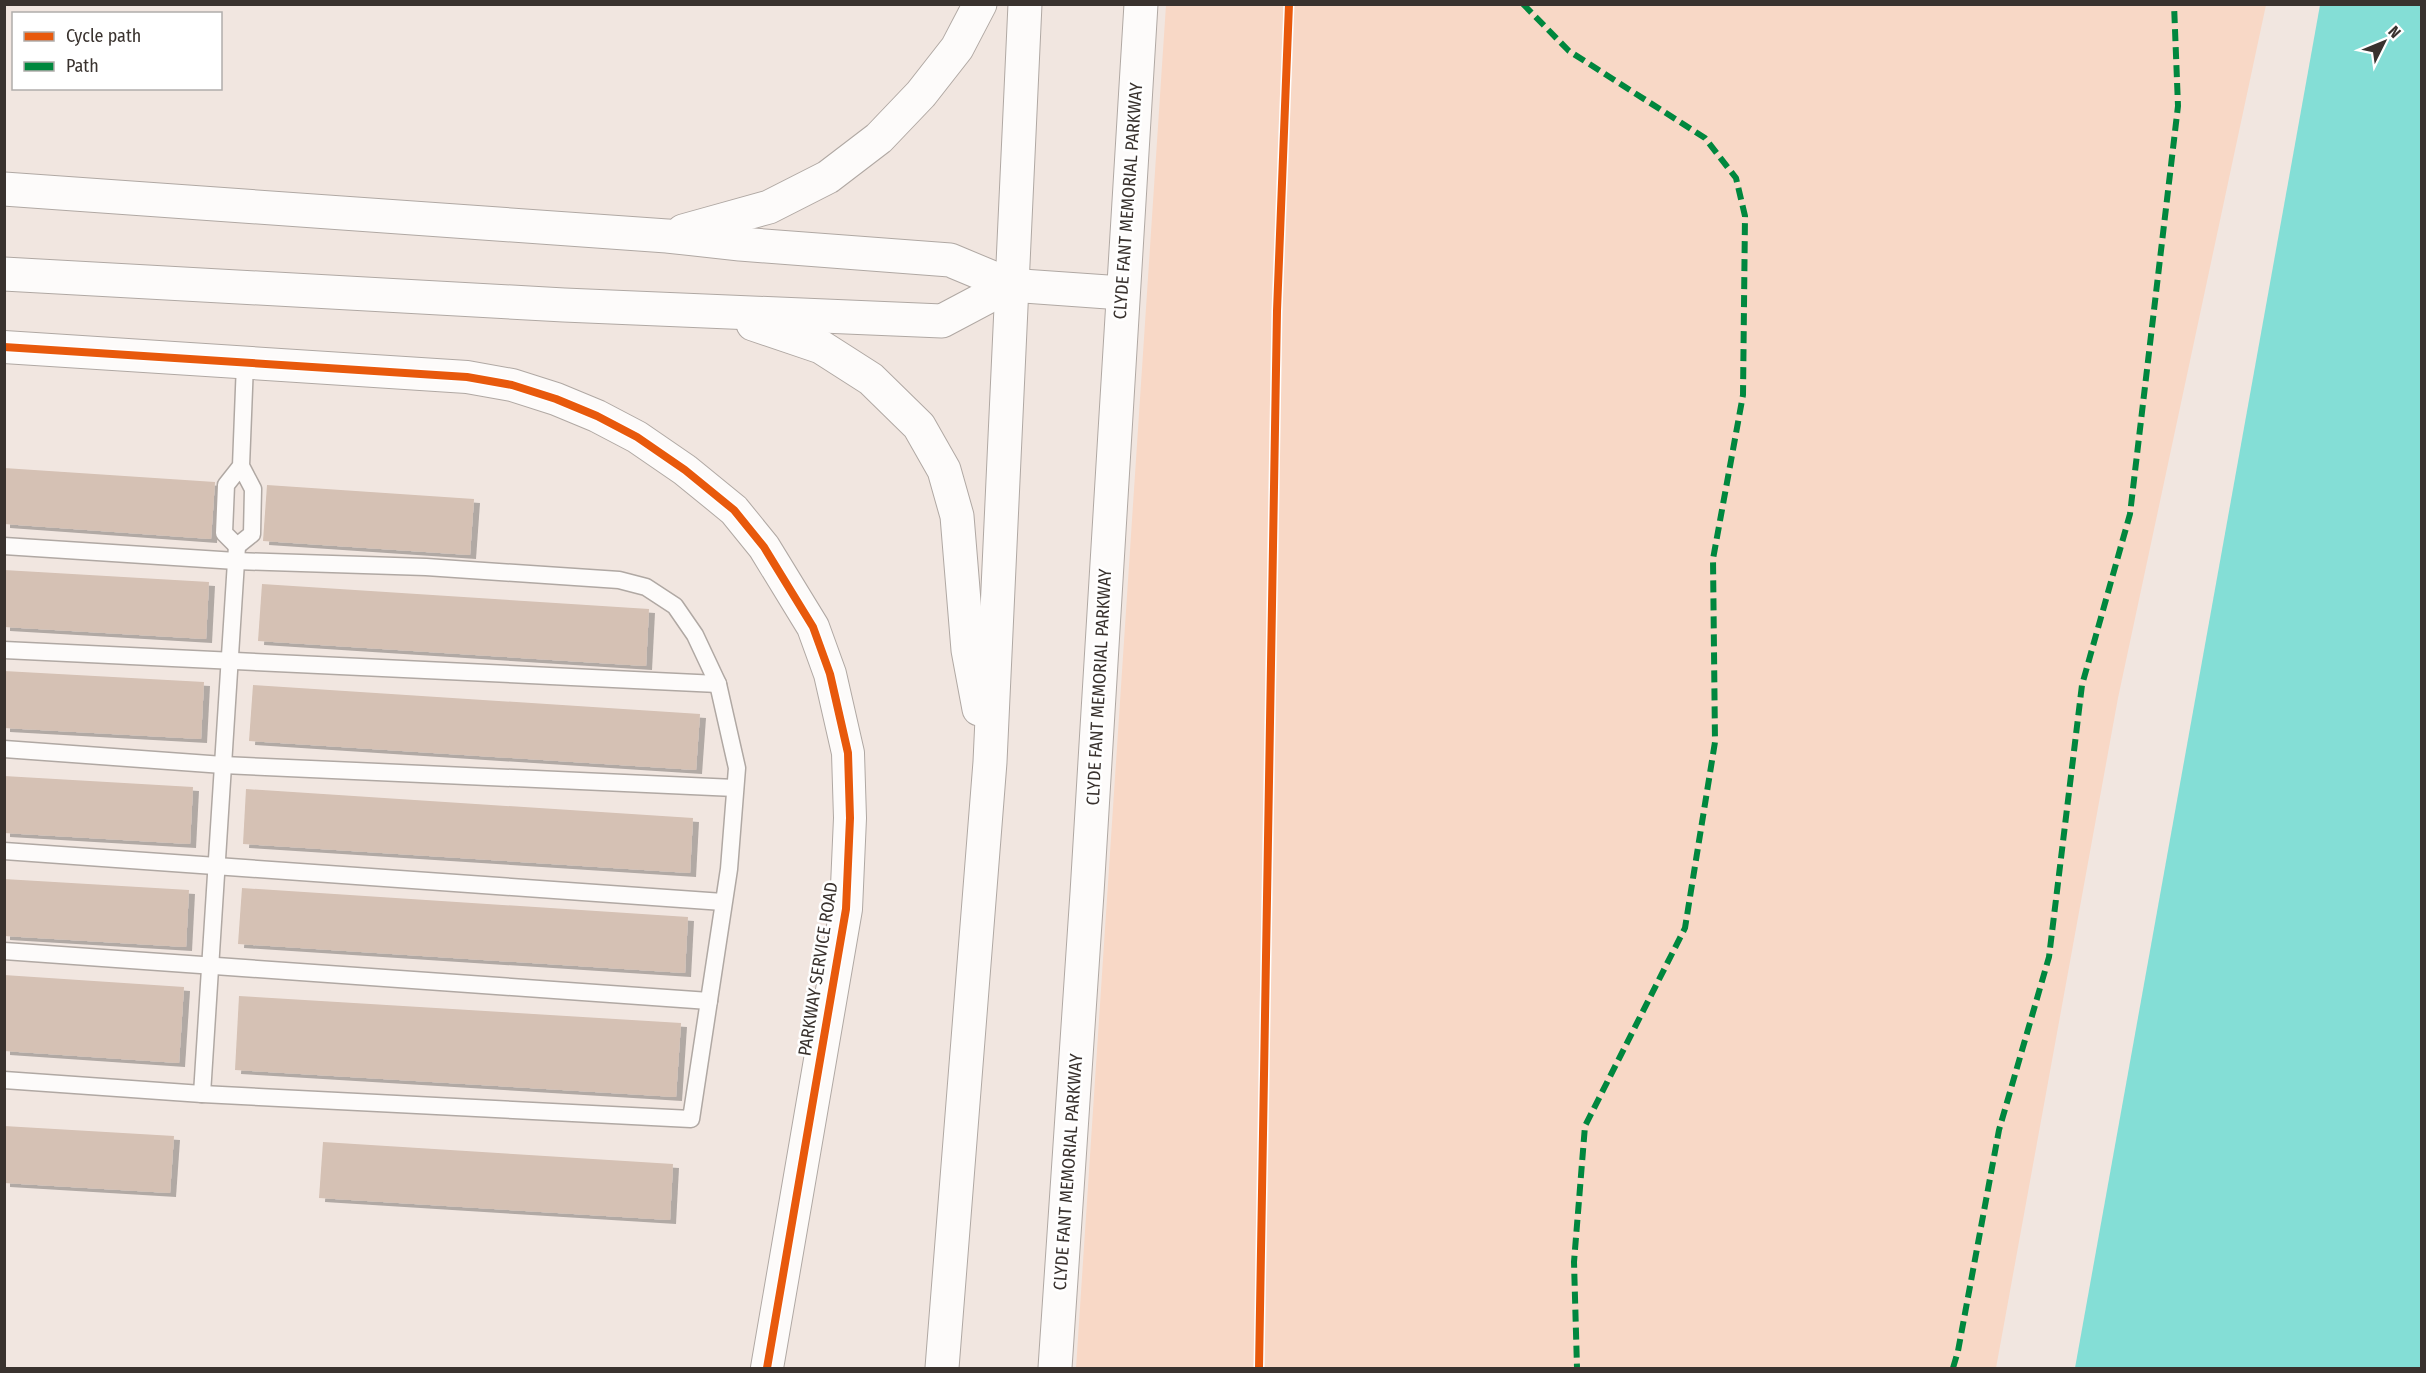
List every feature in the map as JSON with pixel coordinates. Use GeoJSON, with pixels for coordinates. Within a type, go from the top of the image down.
{"type":"FeatureCollection","features":[{"type":"Feature","properties":{"kind":"main road"},"geometry":{"type":"LineString","coordinates":[[667,236],[769,207],[828,177],[879,138],[921,94],[957,48],[980,4]]}},
{"type":"Feature","properties":{"kind":"main road"},"geometry":{"type":"LineString","coordinates":[[942,1368],[990,762],[1024,4]]}},
{"type":"Feature","properties":{"kind":"main road","name":"CLYDE FANT MEMORIAL PARKWAY"},"geometry":{"type":"LineString","coordinates":[[1055,1368],[1088,882],[1141,4]]}},
{"type":"Feature","properties":{"kind":"main road"},"geometry":{"type":"LineString","coordinates":[[4,189],[667,236],[740,244],[950,260],[1010,285],[1122,293]]}},
{"type":"Feature","properties":{"kind":"main road"},"geometry":{"type":"LineString","coordinates":[[4,274],[942,321],[1010,285]]}},
{"type":"Feature","properties":{"kind":"main road"},"geometry":{"type":"LineString","coordinates":[[717,311],[821,347],[871,379],[919,426],[944,470],[957,516],[968,650],[990,762]]}},
{"type":"Feature","properties":{"kind":"street","name":"PARKWAY SERVICE ROAD"},"geometry":{"type":"LineString","coordinates":[[4,347],[467,377],[512,385],[577,407],[637,436],[685,470],[734,510],[764,547],[813,627],[830,674],[848,753],[850,818],[846,909],[767,1368]]}},
{"type":"Feature","properties":{"kind":"lane"},"geometry":{"type":"LineString","coordinates":[[236,553],[252,534],[253,489],[241,466],[245,363]]}},
{"type":"Feature","properties":{"kind":"lane"},"geometry":{"type":"LineString","coordinates":[[202,1094],[236,553],[224,533],[226,485],[241,466]]}},
{"type":"Feature","properties":{"kind":"lane"},"geometry":{"type":"LineString","coordinates":[[4,546],[236,553],[619,580],[646,586],[675,606],[695,635],[717,684],[736,768],[729,869],[691,1119],[202,1094],[4,1080]]}},
{"type":"Feature","properties":{"kind":"lane"},"geometry":{"type":"LineString","coordinates":[[4,650],[717,684]]}},
{"type":"Feature","properties":{"kind":"lane"},"geometry":{"type":"LineString","coordinates":[[4,749],[223,765],[735,788]]}},
{"type":"Feature","properties":{"kind":"lane"},"geometry":{"type":"LineString","coordinates":[[4,851],[723,902]]}},
{"type":"Feature","properties":{"kind":"lane"},"geometry":{"type":"LineString","coordinates":[[4,951],[709,1001]]}},
{"type":"Feature","properties":{"kind":"shaded area"},"geometry":{"type":"Polygon","coordinates":[[[1166,5],[2266,5],[2118,698],[1996,1368],[1076,1368],[1166,5]]]}},
{"type":"Feature","properties":{"kind":"water"},"geometry":{"type":"Polygon","coordinates":[[[2320,5],[2421,5],[2421,1368],[2075,1368],[2320,5]]]}},
{"type":"Feature","properties":{"kind":"building"},"geometry":{"type":"Polygon","coordinates":[[[4,468],[215,482],[211,539],[4,524],[4,468]]]}},
{"type":"Feature","properties":{"kind":"building"},"geometry":{"type":"Polygon","coordinates":[[[267,485],[474,499],[470,555],[263,541],[267,485]]]}},
{"type":"Feature","properties":{"kind":"building"},"geometry":{"type":"Polygon","coordinates":[[[4,570],[209,582],[206,639],[4,627],[4,570]]]}},
{"type":"Feature","properties":{"kind":"building"},"geometry":{"type":"Polygon","coordinates":[[[262,584],[649,609],[646,666],[258,641],[262,584]]]}},
{"type":"Feature","properties":{"kind":"building"},"geometry":{"type":"Polygon","coordinates":[[[4,671],[204,682],[201,739],[4,728],[4,671]]]}},
{"type":"Feature","properties":{"kind":"building"},"geometry":{"type":"Polygon","coordinates":[[[253,685],[700,714],[696,770],[249,741],[253,685]]]}},
{"type":"Feature","properties":{"kind":"building"},"geometry":{"type":"Polygon","coordinates":[[[4,776],[193,787],[190,844],[4,833],[4,776]]]}},
{"type":"Feature","properties":{"kind":"building"},"geometry":{"type":"Polygon","coordinates":[[[246,789],[693,818],[690,873],[243,844],[246,789]]]}},
{"type":"Feature","properties":{"kind":"building"},"geometry":{"type":"Polygon","coordinates":[[[4,879],[189,890],[186,947],[4,936],[4,879]]]}},
{"type":"Feature","properties":{"kind":"building"},"geometry":{"type":"Polygon","coordinates":[[[242,888],[688,917],[685,973],[238,944],[242,888]]]}},
{"type":"Feature","properties":{"kind":"building"},"geometry":{"type":"Polygon","coordinates":[[[4,975],[184,987],[179,1063],[4,1051],[4,975]]]}},
{"type":"Feature","properties":{"kind":"building"},"geometry":{"type":"Polygon","coordinates":[[[239,996],[681,1023],[676,1097],[235,1070],[239,996]]]}},
{"type":"Feature","properties":{"kind":"building"},"geometry":{"type":"Polygon","coordinates":[[[4,1126],[174,1136],[170,1193],[4,1183],[4,1126]]]}},
{"type":"Feature","properties":{"kind":"building"},"geometry":{"type":"Polygon","coordinates":[[[323,1142],[673,1164],[670,1220],[319,1198],[323,1142]]]}},
{"type":"Feature","properties":{"kind":"marked path"},"geometry":{"type":"LineString","coordinates":[[1523,4],[1569,51],[1705,138],[1736,178],[1745,216],[1743,395],[1713,559],[1715,742],[1685,928],[1585,1126],[1574,1262],[1577,1368]]}},
{"type":"Feature","properties":{"kind":"marked path"},"geometry":{"type":"LineString","coordinates":[[1953,1368],[1999,1130],[2049,957],[2082,685],[2130,514],[2178,106],[2174,4]]}},
{"type":"Feature","properties":{"kind":"cycle path"},"geometry":{"type":"LineString","coordinates":[[1259,1368],[1277,311],[1289,4]]}},
{"type":"Feature","properties":{"kind":"cycle path"},"geometry":{"type":"LineString","coordinates":[[4,347],[467,377],[512,385],[556,399],[597,416],[637,437],[685,470],[734,510],[764,547],[813,627],[830,674],[848,753],[850,818],[846,909],[767,1368]]}}]}
